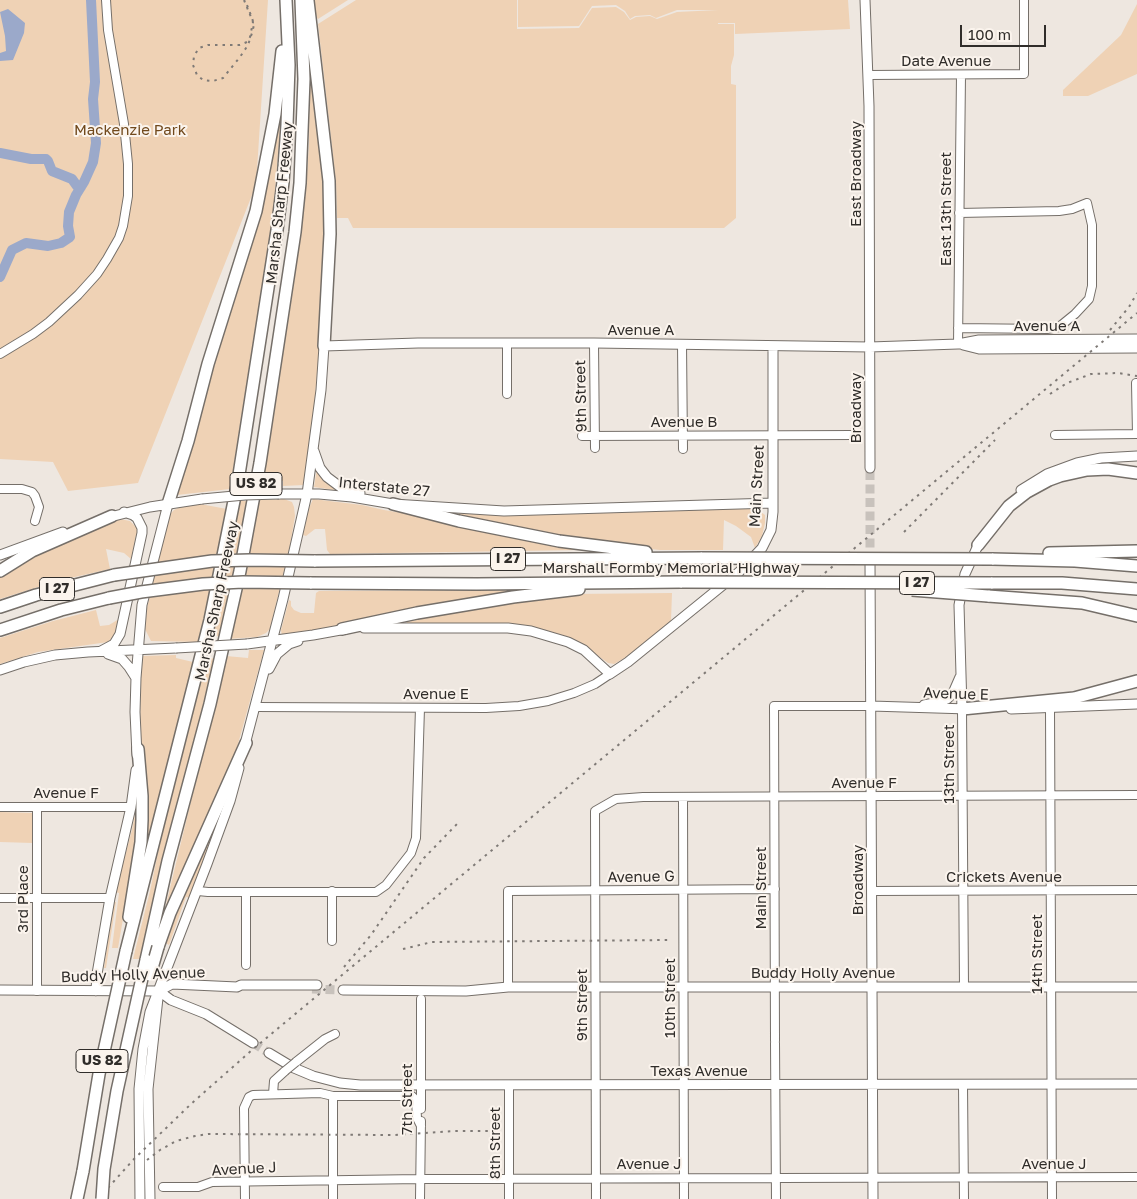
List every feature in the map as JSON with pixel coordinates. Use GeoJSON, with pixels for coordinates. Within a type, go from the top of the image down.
{"type":"FeatureCollection","features":[{"type":"Feature","properties":{"kind":"highway","name":"Marsha Sharp Freeway"},"geometry":{"type":"LineString","coordinates":[[102,1199],[104,1169],[122,1068],[168,861],[212,695],[240,571],[260,462],[294,241],[300,183],[304,79],[301,0]]}},
{"type":"Feature","properties":{"kind":"highway"},"geometry":{"type":"LineString","coordinates":[[308,0],[329,181],[330,234],[324,346]]}},
{"type":"Feature","properties":{"kind":"highway","name":"Marsha Sharp Freeway"},"geometry":{"type":"LineString","coordinates":[[81,1199],[83,1171],[99,1074],[126,951],[210,620],[238,481],[277,230],[282,182],[287,125],[289,65],[287,6]]}},
{"type":"Feature","properties":{"kind":"highway"},"geometry":{"type":"LineString","coordinates":[[168,504],[188,441],[208,364],[256,211],[275,114],[287,6]]}},
{"type":"Feature","properties":{"kind":"highway"},"geometry":{"type":"LineString","coordinates":[[978,545],[1010,506],[1027,492],[1050,480],[1087,470],[1116,470],[1137,473]]}},
{"type":"Feature","properties":{"kind":"highway"},"geometry":{"type":"LineString","coordinates":[[393,504],[575,544],[702,558]]}},
{"type":"Feature","properties":{"kind":"highway"},"geometry":{"type":"LineString","coordinates":[[0,571],[32,551],[112,516]]}},
{"type":"Feature","properties":{"kind":"highway"},"geometry":{"type":"LineString","coordinates":[[993,557],[1137,551]]}},
{"type":"Feature","properties":{"kind":"highway"},"geometry":{"type":"LineString","coordinates":[[993,557],[1137,566]]}},
{"type":"Feature","properties":{"kind":"highway","name":"Marshall Formby Memorial Highway"},"geometry":{"type":"LineString","coordinates":[[0,606],[45,592],[114,575],[212,562],[250,560],[993,557]]}},
{"type":"Feature","properties":{"kind":"highway","name":"Marshall Formby Memorial Highway"},"geometry":{"type":"LineString","coordinates":[[0,630],[61,610],[109,598],[203,584],[243,582],[477,584],[635,582],[1062,583],[1137,589]]}},
{"type":"Feature","properties":{"kind":"highway"},"geometry":{"type":"LineString","coordinates":[[342,629],[417,613],[512,597],[635,582]]}},
{"type":"Feature","properties":{"kind":"highway"},"geometry":{"type":"LineString","coordinates":[[843,583],[1082,603],[1137,616]]}},
{"type":"Feature","properties":{"kind":"highway"},"geometry":{"type":"LineString","coordinates":[[962,709],[1074,698],[1137,681]]}},
{"type":"Feature","properties":{"kind":"highway"},"geometry":{"type":"LineString","coordinates":[[122,1068],[158,947],[170,914],[246,743]]}},
{"type":"Feature","properties":{"kind":"highway"},"geometry":{"type":"LineString","coordinates":[[126,951],[130,905],[141,842],[142,820],[138,749]]}},
{"type":"Feature","properties":{"kind":"highway"},"geometry":{"type":"LineString","coordinates":[[77,1199],[83,1171]]}},
{"type":"Feature","properties":{"kind":"main road","name":"East Broadway"},"geometry":{"type":"LineString","coordinates":[[865,0],[868,75],[870,347]]}},
{"type":"Feature","properties":{"kind":"main road","name":"Avenue A"},"geometry":{"type":"LineString","coordinates":[[324,346],[594,343],[870,347],[958,344],[979,340],[1137,339]]}},
{"type":"Feature","properties":{"kind":"main road","name":"Avenue A"},"geometry":{"type":"LineString","coordinates":[[958,344],[979,349],[1137,348]]}},
{"type":"Feature","properties":{"kind":"main road"},"geometry":{"type":"LineString","coordinates":[[140,1199],[138,1125],[140,1072],[150,1012],[198,891],[230,801],[256,707],[307,494],[314,449],[324,346]]}},
{"type":"Feature","properties":{"kind":"main road","name":"Main Street"},"geometry":{"type":"LineString","coordinates":[[610,674],[628,662],[732,577],[762,548],[771,530],[773,503],[773,347]]}},
{"type":"Feature","properties":{"kind":"main road","name":"Broadway"},"geometry":{"type":"LineString","coordinates":[[870,347],[870,468]]}},
{"type":"Feature","properties":{"kind":"main road"},"geometry":{"type":"LineString","coordinates":[[314,449],[320,468],[333,483],[343,489],[364,494],[376,501]]}},
{"type":"Feature","properties":{"kind":"main road"},"geometry":{"type":"LineString","coordinates":[[978,545],[1002,508],[1021,490],[1035,481],[1061,468],[1087,460],[1137,456]]}},
{"type":"Feature","properties":{"kind":"main road","name":"Interstate 27"},"geometry":{"type":"LineString","coordinates":[[0,555],[124,512],[202,499],[245,495],[307,494],[393,504],[504,511],[773,503]]}},
{"type":"Feature","properties":{"kind":"main road"},"geometry":{"type":"LineString","coordinates":[[96,990],[110,898],[131,807],[138,749],[135,712],[142,605],[168,504]]}},
{"type":"Feature","properties":{"kind":"main road"},"geometry":{"type":"LineString","coordinates":[[100,652],[114,644],[120,634],[142,533],[142,528],[137,518],[124,512]]}},
{"type":"Feature","properties":{"kind":"main road","name":"13th Street"},"geometry":{"type":"LineString","coordinates":[[962,709],[959,605],[965,574],[978,545]]}},
{"type":"Feature","properties":{"kind":"main road","name":"Broadway"},"geometry":{"type":"LineString","coordinates":[[870,561],[873,1199]]}},
{"type":"Feature","properties":{"kind":"main road"},"geometry":{"type":"LineString","coordinates":[[0,670],[55,655],[272,642],[342,629],[375,627],[499,628],[531,631],[568,642],[584,650],[610,674]]}},
{"type":"Feature","properties":{"kind":"main road"},"geometry":{"type":"LineString","coordinates":[[262,680],[277,654],[289,644],[313,635]]}},
{"type":"Feature","properties":{"kind":"main road"},"geometry":{"type":"LineString","coordinates":[[100,652],[122,659],[136,678]]}},
{"type":"Feature","properties":{"kind":"main road"},"geometry":{"type":"LineString","coordinates":[[919,706],[947,699],[953,693],[962,670]]}},
{"type":"Feature","properties":{"kind":"main road","name":"Avenue E"},"geometry":{"type":"LineString","coordinates":[[871,706],[919,706],[931,709],[1050,709],[1137,704]]}},
{"type":"Feature","properties":{"kind":"main road","name":"Buddy Holly Avenue"},"geometry":{"type":"LineString","coordinates":[[0,990],[159,991],[172,984],[237,987],[241,985],[315,987]]}},
{"type":"Feature","properties":{"kind":"main road","name":"Buddy Holly Avenue"},"geometry":{"type":"LineString","coordinates":[[345,988],[1137,987]]}},
{"type":"Feature","properties":{"kind":"main road"},"geometry":{"type":"LineString","coordinates":[[159,991],[171,1000],[206,1014],[253,1043]]}},
{"type":"Feature","properties":{"kind":"main road"},"geometry":{"type":"LineString","coordinates":[[150,1199],[148,1090],[159,991]]}},
{"type":"Feature","properties":{"kind":"main road","name":"Texas Avenue"},"geometry":{"type":"LineString","coordinates":[[268,1053],[299,1070],[335,1082],[360,1085],[1137,1084]]}},
{"type":"Feature","properties":{"kind":"street"},"geometry":{"type":"LineString","coordinates":[[0,354],[49,322],[78,295],[107,259],[117,242],[123,226],[128,196],[128,164],[124,124],[108,30],[106,0]]}},
{"type":"Feature","properties":{"kind":"street","name":"Date Avenue"},"geometry":{"type":"LineString","coordinates":[[868,75],[1024,74],[1024,0]]}},
{"type":"Feature","properties":{"kind":"street","name":"East 13th Street"},"geometry":{"type":"LineString","coordinates":[[958,344],[960,74]]}},
{"type":"Feature","properties":{"kind":"street"},"geometry":{"type":"LineString","coordinates":[[958,328],[1047,329],[1059,327],[1075,314],[1089,299],[1091,293],[1092,225],[1087,203],[1072,209],[1059,211],[959,213]]}},
{"type":"Feature","properties":{"kind":"street","name":"9th Street"},"geometry":{"type":"LineString","coordinates":[[594,343],[595,448]]}},
{"type":"Feature","properties":{"kind":"street"},"geometry":{"type":"LineString","coordinates":[[507,344],[507,394]]}},
{"type":"Feature","properties":{"kind":"street"},"geometry":{"type":"LineString","coordinates":[[682,344],[683,449]]}},
{"type":"Feature","properties":{"kind":"street"},"geometry":{"type":"LineString","coordinates":[[1055,435],[1137,434],[1136,383]]}},
{"type":"Feature","properties":{"kind":"street","name":"Avenue B"},"geometry":{"type":"LineString","coordinates":[[582,436],[854,435]]}},
{"type":"Feature","properties":{"kind":"street"},"geometry":{"type":"LineString","coordinates":[[0,489],[22,489],[32,492],[39,507],[35,521]]}},
{"type":"Feature","properties":{"kind":"street","name":"Avenue E"},"geometry":{"type":"LineString","coordinates":[[256,707],[420,708],[519,706],[548,701],[574,693],[595,684],[610,674]]}},
{"type":"Feature","properties":{"kind":"street","name":"Avenue E"},"geometry":{"type":"LineString","coordinates":[[774,706],[871,706]]}},
{"type":"Feature","properties":{"kind":"street","name":"Main Street"},"geometry":{"type":"LineString","coordinates":[[774,706],[776,1199]]}},
{"type":"Feature","properties":{"kind":"street"},"geometry":{"type":"LineString","coordinates":[[198,891],[376,892],[386,885],[404,864],[411,853],[416,838],[420,708]]}},
{"type":"Feature","properties":{"kind":"street","name":"13th Street"},"geometry":{"type":"LineString","coordinates":[[962,709],[964,987]]}},
{"type":"Feature","properties":{"kind":"street","name":"14th Street"},"geometry":{"type":"LineString","coordinates":[[1050,709],[1052,1199]]}},
{"type":"Feature","properties":{"kind":"street","name":"Avenue F"},"geometry":{"type":"LineString","coordinates":[[595,811],[616,799],[683,797],[1137,796]]}},
{"type":"Feature","properties":{"kind":"street","name":"10th Street"},"geometry":{"type":"LineString","coordinates":[[683,797],[684,1199]]}},
{"type":"Feature","properties":{"kind":"street","name":"Avenue F"},"geometry":{"type":"LineString","coordinates":[[0,807],[131,807]]}},
{"type":"Feature","properties":{"kind":"street","name":"3rd Place"},"geometry":{"type":"LineString","coordinates":[[37,807],[37,991]]}},
{"type":"Feature","properties":{"kind":"street","name":"9th Street"},"geometry":{"type":"LineString","coordinates":[[595,811],[596,1199]]}},
{"type":"Feature","properties":{"kind":"street","name":"Avenue G"},"geometry":{"type":"LineString","coordinates":[[508,987],[508,891],[775,889]]}},
{"type":"Feature","properties":{"kind":"street","name":"Crickets Avenue"},"geometry":{"type":"LineString","coordinates":[[872,891],[1137,890]]}},
{"type":"Feature","properties":{"kind":"street"},"geometry":{"type":"LineString","coordinates":[[332,891],[332,941]]}},
{"type":"Feature","properties":{"kind":"street"},"geometry":{"type":"LineString","coordinates":[[246,892],[246,966]]}},
{"type":"Feature","properties":{"kind":"street"},"geometry":{"type":"LineString","coordinates":[[0,898],[110,898]]}},
{"type":"Feature","properties":{"kind":"street","name":"7th Street"},"geometry":{"type":"LineString","coordinates":[[420,1199],[421,999]]}},
{"type":"Feature","properties":{"kind":"street"},"geometry":{"type":"LineString","coordinates":[[273,1094],[274,1081],[325,1039],[335,1034]]}},
{"type":"Feature","properties":{"kind":"street"},"geometry":{"type":"LineString","coordinates":[[963,1085],[964,1199]]}},
{"type":"Feature","properties":{"kind":"street","name":"8th Street"},"geometry":{"type":"LineString","coordinates":[[508,1086],[509,1199]]}},
{"type":"Feature","properties":{"kind":"street"},"geometry":{"type":"LineString","coordinates":[[245,1199],[244,1113],[249,1098],[256,1094],[412,1096],[416,1100],[417,1118],[421,1126]]}},
{"type":"Feature","properties":{"kind":"street"},"geometry":{"type":"LineString","coordinates":[[333,1096],[333,1199]]}},
{"type":"Feature","properties":{"kind":"street","name":"Avenue J"},"geometry":{"type":"LineString","coordinates":[[163,1188],[198,1187],[212,1182],[420,1179],[1137,1177]]}},
{"type":"Feature","properties":{"kind":"green space","name":"Mackenzie Park"},"geometry":{"type":"Polygon","coordinates":[[[0,0],[268,0],[256,185],[138,483],[68,491],[53,462],[0,459],[0,0]]]}},
{"type":"Feature","properties":{"kind":"green space"},"geometry":{"type":"Polygon","coordinates":[[[302,0],[348,0],[318,19],[302,0]]]}},
{"type":"Feature","properties":{"kind":"green space"},"geometry":{"type":"Polygon","coordinates":[[[356,0],[517,0],[517,29],[579,28],[592,8],[616,7],[624,12],[630,20],[636,17],[650,16],[657,19],[677,12],[718,10],[677,10],[656,18],[650,15],[635,16],[630,19],[625,11],[616,5],[592,6],[579,26],[518,27],[518,0],[848,0],[850,29],[735,34],[735,23],[718,23],[734,24],[734,55],[731,66],[731,84],[736,85],[736,218],[724,228],[353,228],[348,218],[337,218],[336,182],[318,24],[356,0]]]}},
{"type":"Feature","properties":{"kind":"green space"},"geometry":{"type":"Polygon","coordinates":[[[1137,4],[1137,74],[1088,96],[1063,96],[1063,90],[1121,35],[1137,4]]]}},
{"type":"Feature","properties":{"kind":"green space"},"geometry":{"type":"Polygon","coordinates":[[[310,66],[323,167],[325,238],[321,325],[313,421],[304,485],[283,486],[283,481],[263,479],[293,289],[306,190],[309,144],[310,66]]]}},
{"type":"Feature","properties":{"kind":"green space"},"geometry":{"type":"Polygon","coordinates":[[[279,117],[281,117],[273,215],[230,489],[177,495],[201,412],[279,117]]]}},
{"type":"Feature","properties":{"kind":"green space"},"geometry":{"type":"Polygon","coordinates":[[[317,468],[334,488],[334,490],[314,487],[317,468]]]}},
{"type":"Feature","properties":{"kind":"green space"},"geometry":{"type":"Polygon","coordinates":[[[284,499],[292,502],[295,516],[290,546],[270,629],[257,637],[228,639],[258,500],[284,499]]]}},
{"type":"Feature","properties":{"kind":"green space"},"geometry":{"type":"Polygon","coordinates":[[[313,499],[362,505],[427,517],[578,548],[579,550],[330,554],[327,550],[325,529],[315,529],[306,536],[303,535],[313,499]]]}},
{"type":"Feature","properties":{"kind":"green space"},"geometry":{"type":"Polygon","coordinates":[[[239,501],[249,501],[221,637],[211,635],[239,501]]]}},
{"type":"Feature","properties":{"kind":"green space"},"geometry":{"type":"Polygon","coordinates":[[[200,504],[227,509],[200,642],[151,641],[145,629],[147,608],[169,515],[180,507],[200,504]]]}},
{"type":"Feature","properties":{"kind":"green space"},"geometry":{"type":"Polygon","coordinates":[[[756,508],[765,515],[765,523],[762,536],[755,548],[751,537],[724,520],[723,550],[660,550],[601,544],[459,515],[459,512],[512,514],[756,508]]]}},
{"type":"Feature","properties":{"kind":"green space"},"geometry":{"type":"Polygon","coordinates":[[[120,519],[130,521],[137,528],[131,559],[124,553],[106,549],[110,569],[57,581],[0,599],[0,575],[96,525],[120,519]]]}},
{"type":"Feature","properties":{"kind":"green space"},"geometry":{"type":"Polygon","coordinates":[[[518,590],[518,594],[282,637],[281,630],[289,600],[294,610],[301,613],[314,613],[316,593],[319,591],[518,590]]]}},
{"type":"Feature","properties":{"kind":"green space"},"geometry":{"type":"Polygon","coordinates":[[[672,593],[671,621],[630,655],[614,664],[608,663],[587,648],[564,637],[528,626],[407,625],[407,622],[496,604],[571,594],[672,593]]]}},
{"type":"Feature","properties":{"kind":"green space"},"geometry":{"type":"Polygon","coordinates":[[[96,610],[100,626],[109,625],[119,619],[116,634],[108,642],[38,652],[0,664],[0,638],[96,610]]]}},
{"type":"Feature","properties":{"kind":"green space"},"geometry":{"type":"Polygon","coordinates":[[[249,650],[264,650],[235,755],[164,913],[226,656],[248,658],[249,650]]]}},
{"type":"Feature","properties":{"kind":"green space"},"geometry":{"type":"Polygon","coordinates":[[[176,655],[176,658],[193,662],[141,880],[144,788],[140,731],[141,656],[176,655]]]}},
{"type":"Feature","properties":{"kind":"green space"},"geometry":{"type":"Polygon","coordinates":[[[206,656],[214,659],[142,959],[133,959],[163,829],[206,656]]]}},
{"type":"Feature","properties":{"kind":"green space"},"geometry":{"type":"Polygon","coordinates":[[[137,804],[139,825],[118,948],[112,948],[119,893],[115,892],[137,804]]]}},
{"type":"Feature","properties":{"kind":"green space"},"geometry":{"type":"Polygon","coordinates":[[[225,805],[190,898],[186,897],[169,945],[164,942],[179,904],[202,848],[225,805]]]}},
{"type":"Feature","properties":{"kind":"green space"},"geometry":{"type":"Polygon","coordinates":[[[0,812],[34,813],[33,843],[0,842],[0,812]]]}},
{"type":"Feature","properties":{"kind":"green space"},"geometry":{"type":"Polygon","coordinates":[[[113,902],[116,902],[106,968],[104,968],[113,902]]]}},
{"type":"Feature","properties":{"kind":"water"},"geometry":{"type":"Polygon","coordinates":[[[8,9],[25,23],[24,33],[13,60],[0,61],[0,53],[6,51],[0,12],[8,9]]]}},
{"type":"Feature","properties":{"kind":"waterway"},"geometry":{"type":"LineString","coordinates":[[0,277],[12,250],[26,243],[48,246],[61,243],[70,237],[68,226],[69,212],[93,162],[96,143],[91,0]]}},
{"type":"Feature","properties":{"kind":"waterway"},"geometry":{"type":"LineString","coordinates":[[0,153],[31,159],[46,159],[52,171],[72,179],[77,186],[81,187]]}},
{"type":"Feature","properties":{"kind":"tunnel"},"geometry":{"type":"LineString","coordinates":[[870,468],[870,561]]}},
{"type":"Feature","properties":{"kind":"tunnel"},"geometry":{"type":"LineString","coordinates":[[312,989],[343,990]]}},
{"type":"Feature","properties":{"kind":"tunnel"},"geometry":{"type":"LineString","coordinates":[[253,1043],[269,1053]]}},
{"type":"Feature","properties":{"kind":"railway"},"geometry":{"type":"LineString","coordinates":[[244,0],[253,22],[250,37],[247,42],[240,45],[208,45],[199,48],[194,56],[193,65],[197,75],[203,80],[213,81],[223,78],[248,45],[254,25],[252,18],[245,0]]}},
{"type":"Feature","properties":{"kind":"railway"},"geometry":{"type":"LineString","coordinates":[[1110,330],[1129,307],[1137,293]]}},
{"type":"Feature","properties":{"kind":"railway"},"geometry":{"type":"LineString","coordinates":[[98,1199],[134,1159],[191,1104],[252,1050],[1137,313]]}},
{"type":"Feature","properties":{"kind":"railway"},"geometry":{"type":"LineString","coordinates":[[1050,394],[1067,383],[1091,374],[1118,373],[1137,376]]}},
{"type":"Feature","properties":{"kind":"railway"},"geometry":{"type":"LineString","coordinates":[[904,532],[995,440]]}},
{"type":"Feature","properties":{"kind":"railway"},"geometry":{"type":"LineString","coordinates":[[344,967],[371,935],[424,858],[457,824]]}},
{"type":"Feature","properties":{"kind":"railway"},"geometry":{"type":"LineString","coordinates":[[403,949],[432,942],[670,940]]}},
{"type":"Feature","properties":{"kind":"railway"},"geometry":{"type":"LineString","coordinates":[[147,1160],[176,1141],[208,1134],[394,1135],[454,1131],[498,1131]]}}]}
